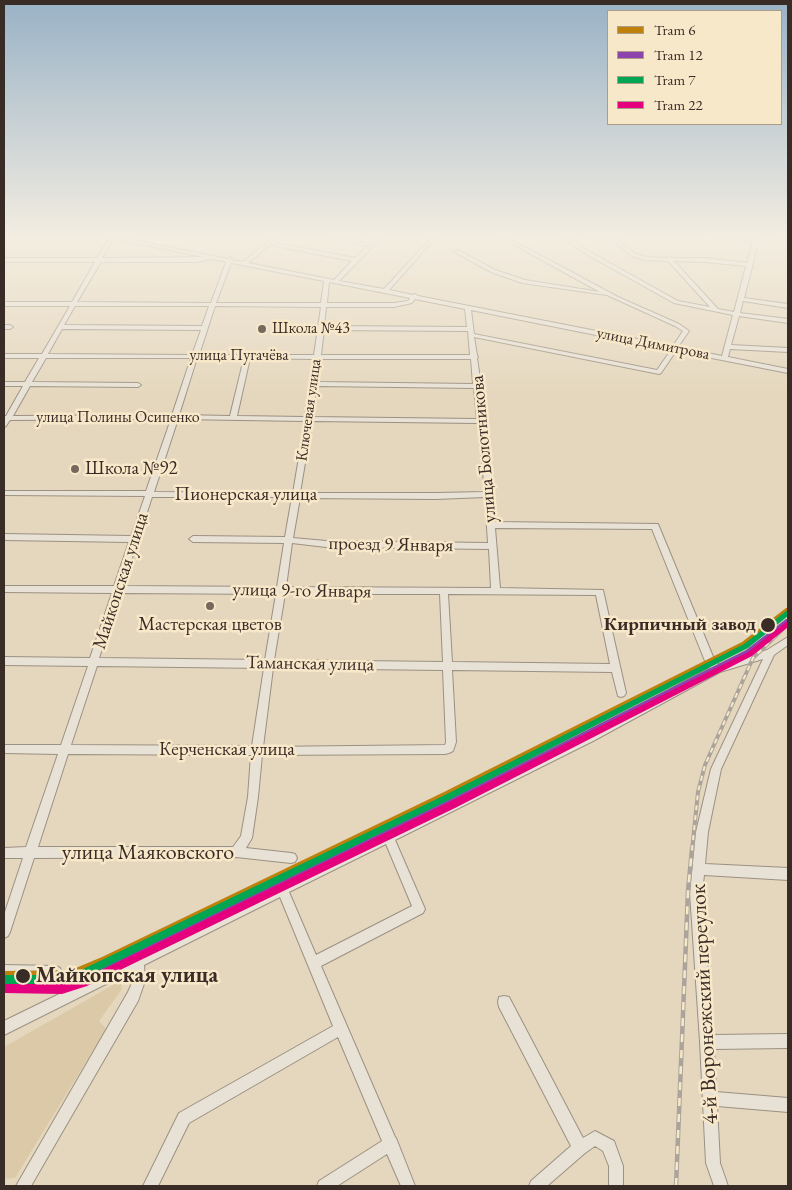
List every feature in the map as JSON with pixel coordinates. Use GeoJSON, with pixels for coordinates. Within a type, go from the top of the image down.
{"type":"FeatureCollection","features":[{"type":"Feature","properties":{"kind":"street"},"geometry":{"type":"LineString","coordinates":[[4,425],[6,418],[28,384],[81,292]]}},
{"type":"Feature","properties":{"kind":"street","name":"Майкопская улица"},"geometry":{"type":"LineString","coordinates":[[4,932],[217,292]]}},
{"type":"Feature","properties":{"kind":"street","name":"Ключевая улица"},"geometry":{"type":"LineString","coordinates":[[236,852],[246,838],[253,798],[257,751],[269,663],[314,384],[324,304],[328,292]]}},
{"type":"Feature","properties":{"kind":"street","name":"улица Димитрова"},"geometry":{"type":"LineString","coordinates":[[393,292],[788,371]]}},
{"type":"Feature","properties":{"kind":"street"},"geometry":{"type":"LineString","coordinates":[[592,292],[609,294]]}},
{"type":"Feature","properties":{"kind":"street"},"geometry":{"type":"LineString","coordinates":[[321,328],[471,332],[659,372],[686,331],[684,328],[604,292]]}},
{"type":"Feature","properties":{"kind":"street"},"geometry":{"type":"LineString","coordinates":[[656,292],[676,302],[736,314],[788,321]]}},
{"type":"Feature","properties":{"kind":"street"},"geometry":{"type":"LineString","coordinates":[[698,292],[715,310]]}},
{"type":"Feature","properties":{"kind":"street"},"geometry":{"type":"LineString","coordinates":[[725,358],[742,292]]}},
{"type":"Feature","properties":{"kind":"street"},"geometry":{"type":"LineString","coordinates":[[4,304],[402,304],[410,302],[415,296]]}},
{"type":"Feature","properties":{"kind":"street"},"geometry":{"type":"LineString","coordinates":[[740,299],[788,306]]}},
{"type":"Feature","properties":{"kind":"street","name":"улица Болотникова"},"geometry":{"type":"LineString","coordinates":[[468,307],[489,494],[496,592]]}},
{"type":"Feature","properties":{"kind":"street"},"geometry":{"type":"LineString","coordinates":[[61,326],[204,328]]}},
{"type":"Feature","properties":{"kind":"street"},"geometry":{"type":"LineString","coordinates":[[728,347],[788,350]]}},
{"type":"Feature","properties":{"kind":"street"},"geometry":{"type":"LineString","coordinates":[[233,418],[248,355]]}},
{"type":"Feature","properties":{"kind":"street","name":"улица Пугачёва"},"geometry":{"type":"LineString","coordinates":[[4,356],[248,355],[475,357]]}},
{"type":"Feature","properties":{"kind":"street"},"geometry":{"type":"LineString","coordinates":[[4,384],[138,385]]}},
{"type":"Feature","properties":{"kind":"street"},"geometry":{"type":"LineString","coordinates":[[314,384],[478,386]]}},
{"type":"Feature","properties":{"kind":"street","name":"улица Полины Осипенко"},"geometry":{"type":"LineString","coordinates":[[6,418],[481,421]]}},
{"type":"Feature","properties":{"kind":"street","name":"Пионерская улица"},"geometry":{"type":"LineString","coordinates":[[4,493],[436,496],[489,494]]}},
{"type":"Feature","properties":{"kind":"street"},"geometry":{"type":"LineString","coordinates":[[491,525],[655,526],[710,661],[717,669]]}},
{"type":"Feature","properties":{"kind":"street"},"geometry":{"type":"LineString","coordinates":[[4,537],[135,539]]}},
{"type":"Feature","properties":{"kind":"street"},"geometry":{"type":"LineString","coordinates":[[193,539],[289,540]]}},
{"type":"Feature","properties":{"kind":"street","name":"проезд 9 Января"},"geometry":{"type":"LineString","coordinates":[[289,540],[326,544],[492,546]]}},
{"type":"Feature","properties":{"kind":"street","name":"улица 9-го Января"},"geometry":{"type":"LineString","coordinates":[[4,589],[600,592],[616,668]]}},
{"type":"Feature","properties":{"kind":"street"},"geometry":{"type":"LineString","coordinates":[[444,592],[446,666]]}},
{"type":"Feature","properties":{"kind":"street"},"geometry":{"type":"LineString","coordinates":[[4,1028],[589,738],[717,669],[770,653],[788,640]]}},
{"type":"Feature","properties":{"kind":"street","name":"4-й Воронежский переулок"},"geometry":{"type":"LineString","coordinates":[[721,1186],[713,1163],[707,1042],[696,893],[698,868],[702,832],[716,769],[770,653]]}},
{"type":"Feature","properties":{"kind":"street","name":"Таманская улица"},"geometry":{"type":"LineString","coordinates":[[4,661],[616,668]]}},
{"type":"Feature","properties":{"kind":"street","name":"Керченская улица"},"geometry":{"type":"LineString","coordinates":[[4,749],[445,750],[449,748],[451,742],[446,666]]}},
{"type":"Feature","properties":{"kind":"street"},"geometry":{"type":"LineString","coordinates":[[616,668],[621,693]]}},
{"type":"Feature","properties":{"kind":"street"},"geometry":{"type":"LineString","coordinates":[[313,963],[419,909],[388,837]]}},
{"type":"Feature","properties":{"kind":"street","name":"улица Маяковского"},"geometry":{"type":"LineString","coordinates":[[4,853],[236,852],[291,858]]}},
{"type":"Feature","properties":{"kind":"street"},"geometry":{"type":"LineString","coordinates":[[698,868],[788,874]]}},
{"type":"Feature","properties":{"kind":"street"},"geometry":{"type":"LineString","coordinates":[[282,889],[408,1186]]}},
{"type":"Feature","properties":{"kind":"street"},"geometry":{"type":"LineString","coordinates":[[23,1186],[133,996],[139,981],[138,960]]}},
{"type":"Feature","properties":{"kind":"street"},"geometry":{"type":"LineString","coordinates":[[4,971],[56,972]]}},
{"type":"Feature","properties":{"kind":"street"},"geometry":{"type":"LineString","coordinates":[[504,1002],[580,1148]]}},
{"type":"Feature","properties":{"kind":"street"},"geometry":{"type":"LineString","coordinates":[[150,1186],[184,1118],[342,1028]]}},
{"type":"Feature","properties":{"kind":"street"},"geometry":{"type":"LineString","coordinates":[[707,1042],[788,1041]]}},
{"type":"Feature","properties":{"kind":"street"},"geometry":{"type":"LineString","coordinates":[[710,1098],[788,1105]]}},
{"type":"Feature","properties":{"kind":"street"},"geometry":{"type":"LineString","coordinates":[[536,1186],[580,1148],[595,1138],[609,1146],[616,1166],[616,1185]]}},
{"type":"Feature","properties":{"kind":"street"},"geometry":{"type":"LineString","coordinates":[[324,1186],[391,1143]]}},
{"type":"Feature","properties":{"kind":"shaded area"},"geometry":{"type":"Polygon","coordinates":[[[120,981],[122,989],[99,1021],[106,1029],[15,1178],[4,1179],[4,1047],[120,981]]]}},
{"type":"Feature","properties":{"kind":"railway"},"geometry":{"type":"LineString","coordinates":[[692,850],[698,792],[705,765],[753,658],[788,624]]}},
{"type":"Feature","properties":{"kind":"railway"},"geometry":{"type":"LineString","coordinates":[[676,1186],[688,891],[692,849]]}},
{"type":"Feature","properties":{"kind":"tram line","name":"6"},"geometry":{"type":"LineString","coordinates":[[4,976],[71,975],[105,960],[447,794],[744,644],[788,610]]}},
{"type":"Feature","properties":{"kind":"tram line","name":"7"},"geometry":{"type":"LineString","coordinates":[[4,980],[61,980],[80,975],[448,797],[746,646],[788,613]]}},
{"type":"Feature","properties":{"kind":"tram line","name":"12"},"geometry":{"type":"LineString","coordinates":[[4,985],[72,984],[109,968],[451,802],[748,652],[788,621]]}},
{"type":"Feature","properties":{"kind":"tram line","name":"22"},"geometry":{"type":"LineString","coordinates":[[4,989],[62,989],[84,983],[452,805],[750,654],[788,624]]}},
{"type":"Feature","properties":{"kind":"place","name":"Школа №43"},"geometry":{"type":"Point","coordinates":[262,329]}},
{"type":"Feature","properties":{"kind":"place","name":"Школа №92"},"geometry":{"type":"Point","coordinates":[75,469]}},
{"type":"Feature","properties":{"kind":"place","name":"Мастерская цветов"},"geometry":{"type":"Point","coordinates":[210,606]}},
{"type":"Feature","properties":{"kind":"place","name":"Кирпичный завод"},"geometry":{"type":"Point","coordinates":[768,625]}},
{"type":"Feature","properties":{"kind":"place","name":"Майкопская улица"},"geometry":{"type":"Point","coordinates":[23,976]}}]}
